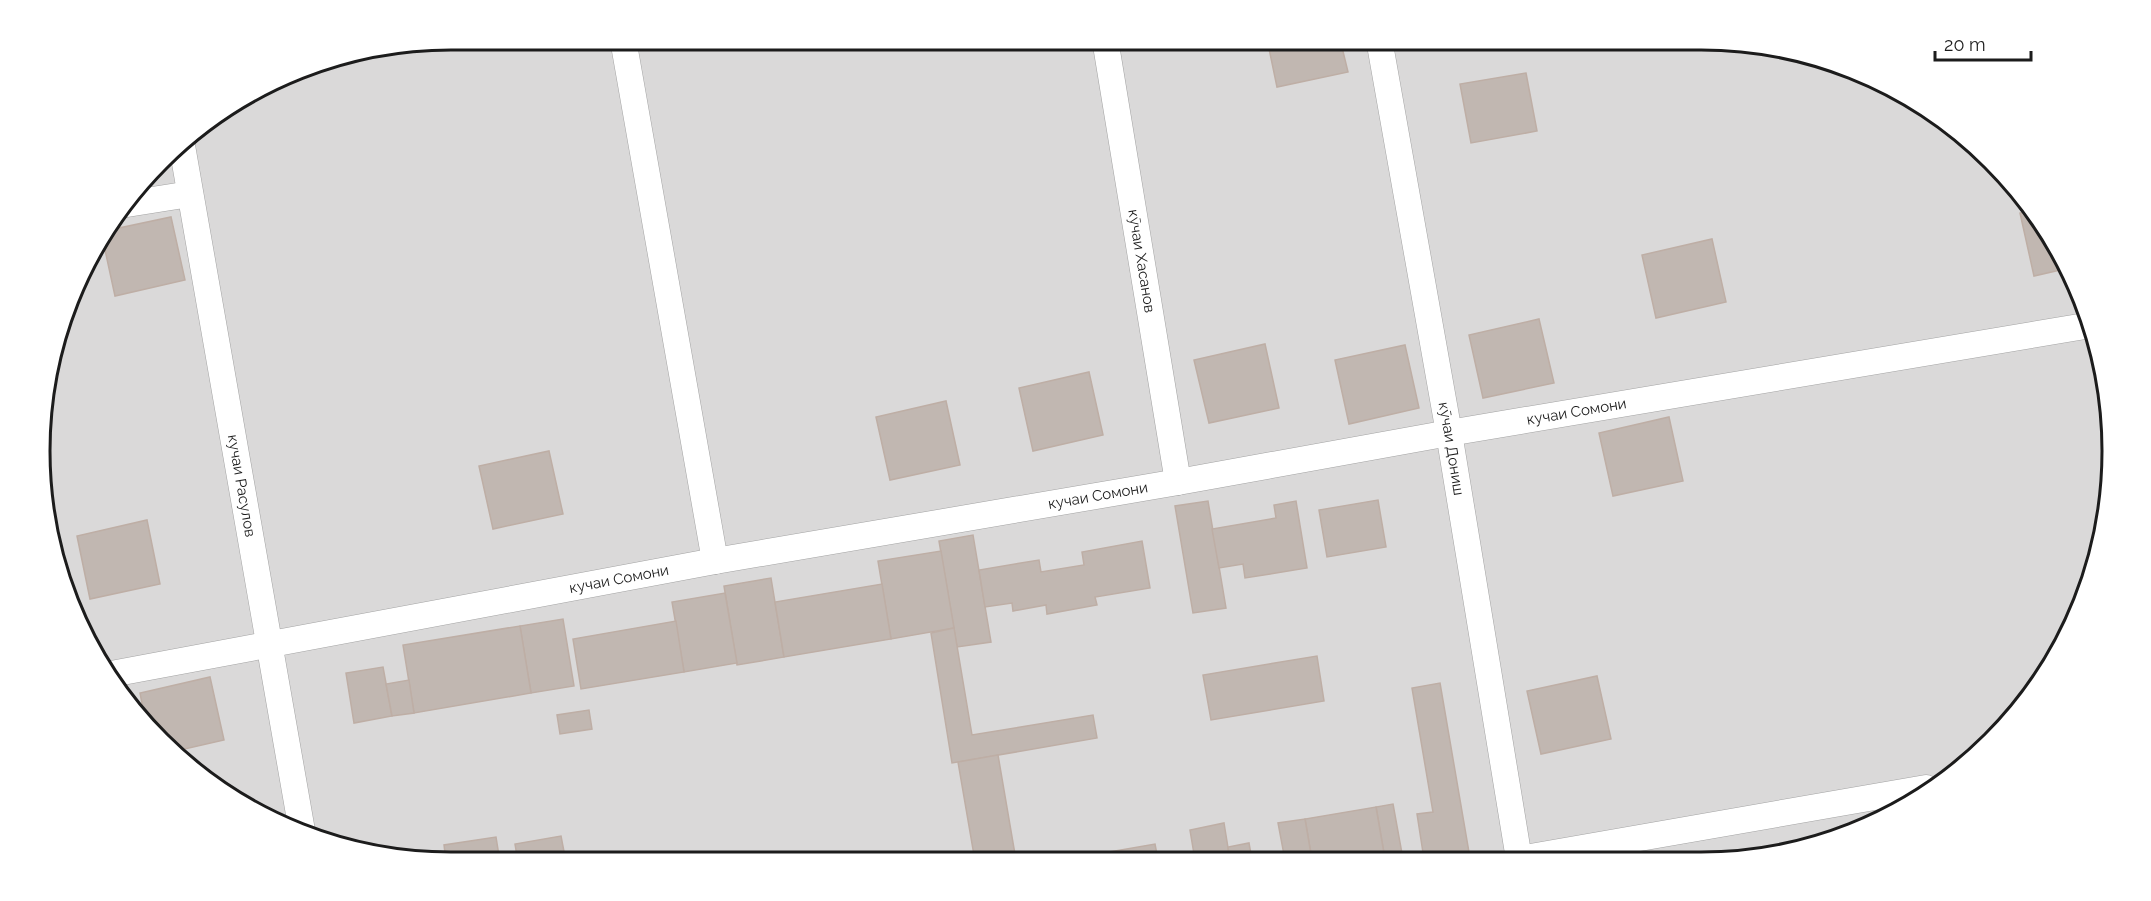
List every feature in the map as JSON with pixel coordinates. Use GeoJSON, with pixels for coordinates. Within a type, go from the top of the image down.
{"type":"FeatureCollection","features":[{"type":"Feature","properties":{"kind":"street"},"geometry":{"type":"LineString","coordinates":[[625,50],[715,561]]}},
{"type":"Feature","properties":{"kind":"street","name":"кӯчаи Хасанов"},"geometry":{"type":"LineString","coordinates":[[1107,50],[1178,482]]}},
{"type":"Feature","properties":{"kind":"street","name":"кӯчаи Дониш"},"geometry":{"type":"LineString","coordinates":[[1381,50],[1449,432],[1518,852]]}},
{"type":"Feature","properties":{"kind":"street","name":"кучаи Расулов"},"geometry":{"type":"LineString","coordinates":[[183,152],[300,822]]}},
{"type":"Feature","properties":{"kind":"street"},"geometry":{"type":"LineString","coordinates":[[135,203],[190,194]]}},
{"type":"Feature","properties":{"kind":"street","name":"кучаи Сомони"},"geometry":{"type":"LineString","coordinates":[[117,673],[715,561],[1178,482],[1449,432],[2081,327]]}},
{"type":"Feature","properties":{"kind":"street"},"geometry":{"type":"LineString","coordinates":[[1559,852],[1913,790]]}},
{"type":"Feature","properties":{"kind":"shaded area"},"geometry":{"type":"Polygon","coordinates":[[[424,50],[1727,50],[1804,63],[1878,91],[1945,132],[2002,186],[2019,206],[2048,250],[2071,297],[2080,322],[2094,372],[2098,398],[2102,450],[2101,477],[2088,554],[2071,604],[2048,651],[2019,695],[1965,752],[1923,784],[1878,810],[1829,830],[1779,844],[1700,852],[450,852],[398,848],[347,838],[297,821],[250,798],[228,784],[186,752],[132,695],[91,628],[63,554],[50,477],[50,424],[57,372],[80,297],[103,250],[117,228],[132,206],[167,167],[206,132],[228,117],[250,103],[297,80],[372,57],[424,50]]]}},
{"type":"Feature","properties":{"kind":"building"},"geometry":{"type":"Polygon","coordinates":[[[1269,50],[1343,50],[1348,72],[1277,87],[1269,50]]]}},
{"type":"Feature","properties":{"kind":"building"},"geometry":{"type":"Polygon","coordinates":[[[1526,73],[1537,131],[1471,143],[1460,84],[1526,73]]]}},
{"type":"Feature","properties":{"kind":"building"},"geometry":{"type":"Polygon","coordinates":[[[2023,212],[2034,228],[2059,270],[2034,276],[2020,213],[2023,212]]]}},
{"type":"Feature","properties":{"kind":"building"},"geometry":{"type":"Polygon","coordinates":[[[171,217],[185,280],[115,296],[105,248],[117,229],[171,217]]]}},
{"type":"Feature","properties":{"kind":"building"},"geometry":{"type":"Polygon","coordinates":[[[1712,239],[1726,302],[1656,318],[1642,255],[1712,239]]]}},
{"type":"Feature","properties":{"kind":"building"},"geometry":{"type":"Polygon","coordinates":[[[1539,319],[1554,383],[1483,398],[1469,335],[1539,319]]]}},
{"type":"Feature","properties":{"kind":"building"},"geometry":{"type":"Polygon","coordinates":[[[1265,344],[1279,408],[1209,423],[1194,360],[1265,344]]]}},
{"type":"Feature","properties":{"kind":"building"},"geometry":{"type":"Polygon","coordinates":[[[1405,345],[1419,408],[1349,424],[1335,360],[1405,345]]]}},
{"type":"Feature","properties":{"kind":"building"},"geometry":{"type":"Polygon","coordinates":[[[1089,372],[1103,435],[1033,451],[1019,388],[1089,372]]]}},
{"type":"Feature","properties":{"kind":"building"},"geometry":{"type":"Polygon","coordinates":[[[946,401],[960,465],[890,480],[876,417],[946,401]]]}},
{"type":"Feature","properties":{"kind":"building"},"geometry":{"type":"Polygon","coordinates":[[[1669,417],[1683,481],[1613,496],[1599,433],[1669,417]]]}},
{"type":"Feature","properties":{"kind":"building"},"geometry":{"type":"Polygon","coordinates":[[[549,451],[563,514],[493,529],[479,466],[549,451]]]}},
{"type":"Feature","properties":{"kind":"building"},"geometry":{"type":"Polygon","coordinates":[[[1378,500],[1386,547],[1327,557],[1319,510],[1378,500]]]}},
{"type":"Feature","properties":{"kind":"building"},"geometry":{"type":"Polygon","coordinates":[[[1208,501],[1226,608],[1193,613],[1175,506],[1208,501]]]}},
{"type":"Feature","properties":{"kind":"building"},"geometry":{"type":"Polygon","coordinates":[[[1296,501],[1307,568],[1245,578],[1243,564],[1219,568],[1212,529],[1276,518],[1274,505],[1296,501]]]}},
{"type":"Feature","properties":{"kind":"building"},"geometry":{"type":"Polygon","coordinates":[[[147,520],[160,584],[90,599],[77,536],[147,520]]]}},
{"type":"Feature","properties":{"kind":"building"},"geometry":{"type":"Polygon","coordinates":[[[973,535],[991,642],[957,647],[939,541],[973,535]]]}},
{"type":"Feature","properties":{"kind":"building"},"geometry":{"type":"Polygon","coordinates":[[[1142,541],[1150,588],[1095,597],[1097,605],[1047,614],[1046,605],[1013,611],[1012,603],[985,607],[979,570],[1039,560],[1041,572],[1084,565],[1082,552],[1142,541]]]}},
{"type":"Feature","properties":{"kind":"building"},"geometry":{"type":"Polygon","coordinates":[[[941,551],[954,628],[891,639],[878,561],[941,551]]]}},
{"type":"Feature","properties":{"kind":"building"},"geometry":{"type":"Polygon","coordinates":[[[771,578],[784,657],[737,665],[724,586],[771,578]]]}},
{"type":"Feature","properties":{"kind":"building"},"geometry":{"type":"Polygon","coordinates":[[[882,584],[891,639],[784,657],[775,602],[882,584]]]}},
{"type":"Feature","properties":{"kind":"building"},"geometry":{"type":"Polygon","coordinates":[[[725,593],[737,663],[684,672],[672,602],[725,593]]]}},
{"type":"Feature","properties":{"kind":"building"},"geometry":{"type":"Polygon","coordinates":[[[563,619],[574,686],[531,693],[520,626],[563,619]]]}},
{"type":"Feature","properties":{"kind":"building"},"geometry":{"type":"Polygon","coordinates":[[[676,621],[684,672],[581,689],[573,639],[676,621]]]}},
{"type":"Feature","properties":{"kind":"building"},"geometry":{"type":"Polygon","coordinates":[[[520,626],[531,693],[414,713],[403,645],[520,626]]]}},
{"type":"Feature","properties":{"kind":"building"},"geometry":{"type":"Polygon","coordinates":[[[954,628],[972,735],[1093,715],[1097,738],[952,763],[931,633],[954,628]]]}},
{"type":"Feature","properties":{"kind":"building"},"geometry":{"type":"Polygon","coordinates":[[[1317,656],[1324,701],[1211,720],[1203,675],[1317,656]]]}},
{"type":"Feature","properties":{"kind":"building"},"geometry":{"type":"Polygon","coordinates":[[[383,667],[392,716],[354,723],[346,673],[383,667]]]}},
{"type":"Feature","properties":{"kind":"building"},"geometry":{"type":"Polygon","coordinates":[[[1597,676],[1611,739],[1541,754],[1527,691],[1597,676]]]}},
{"type":"Feature","properties":{"kind":"building"},"geometry":{"type":"Polygon","coordinates":[[[210,677],[224,740],[183,749],[143,708],[140,693],[210,677]]]}},
{"type":"Feature","properties":{"kind":"building"},"geometry":{"type":"Polygon","coordinates":[[[409,680],[414,713],[392,716],[386,684],[409,680]]]}},
{"type":"Feature","properties":{"kind":"building"},"geometry":{"type":"Polygon","coordinates":[[[1440,683],[1469,852],[1423,852],[1417,814],[1433,812],[1412,688],[1440,683]]]}},
{"type":"Feature","properties":{"kind":"building"},"geometry":{"type":"Polygon","coordinates":[[[589,710],[592,729],[560,734],[557,715],[589,710]]]}},
{"type":"Feature","properties":{"kind":"building"},"geometry":{"type":"Polygon","coordinates":[[[998,755],[1015,852],[973,852],[958,762],[998,755]]]}},
{"type":"Feature","properties":{"kind":"building"},"geometry":{"type":"Polygon","coordinates":[[[1393,804],[1402,852],[1384,852],[1376,807],[1393,804]]]}},
{"type":"Feature","properties":{"kind":"building"},"geometry":{"type":"Polygon","coordinates":[[[1376,807],[1384,852],[1311,852],[1305,819],[1376,807]]]}},
{"type":"Feature","properties":{"kind":"building"},"geometry":{"type":"Polygon","coordinates":[[[1305,819],[1311,852],[1283,852],[1278,823],[1305,819]]]}},
{"type":"Feature","properties":{"kind":"building"},"geometry":{"type":"Polygon","coordinates":[[[1224,823],[1229,852],[1194,852],[1190,830],[1224,823]]]}},
{"type":"Feature","properties":{"kind":"building"},"geometry":{"type":"Polygon","coordinates":[[[561,836],[564,852],[516,852],[515,844],[561,836]]]}},
{"type":"Feature","properties":{"kind":"building"},"geometry":{"type":"Polygon","coordinates":[[[496,837],[498,852],[445,852],[444,845],[496,837]]]}},
{"type":"Feature","properties":{"kind":"building"},"geometry":{"type":"Polygon","coordinates":[[[1249,843],[1251,852],[1229,852],[1228,847],[1249,843]]]}},
{"type":"Feature","properties":{"kind":"building"},"geometry":{"type":"Polygon","coordinates":[[[1155,844],[1156,852],[1109,852],[1155,844]]]}}]}
